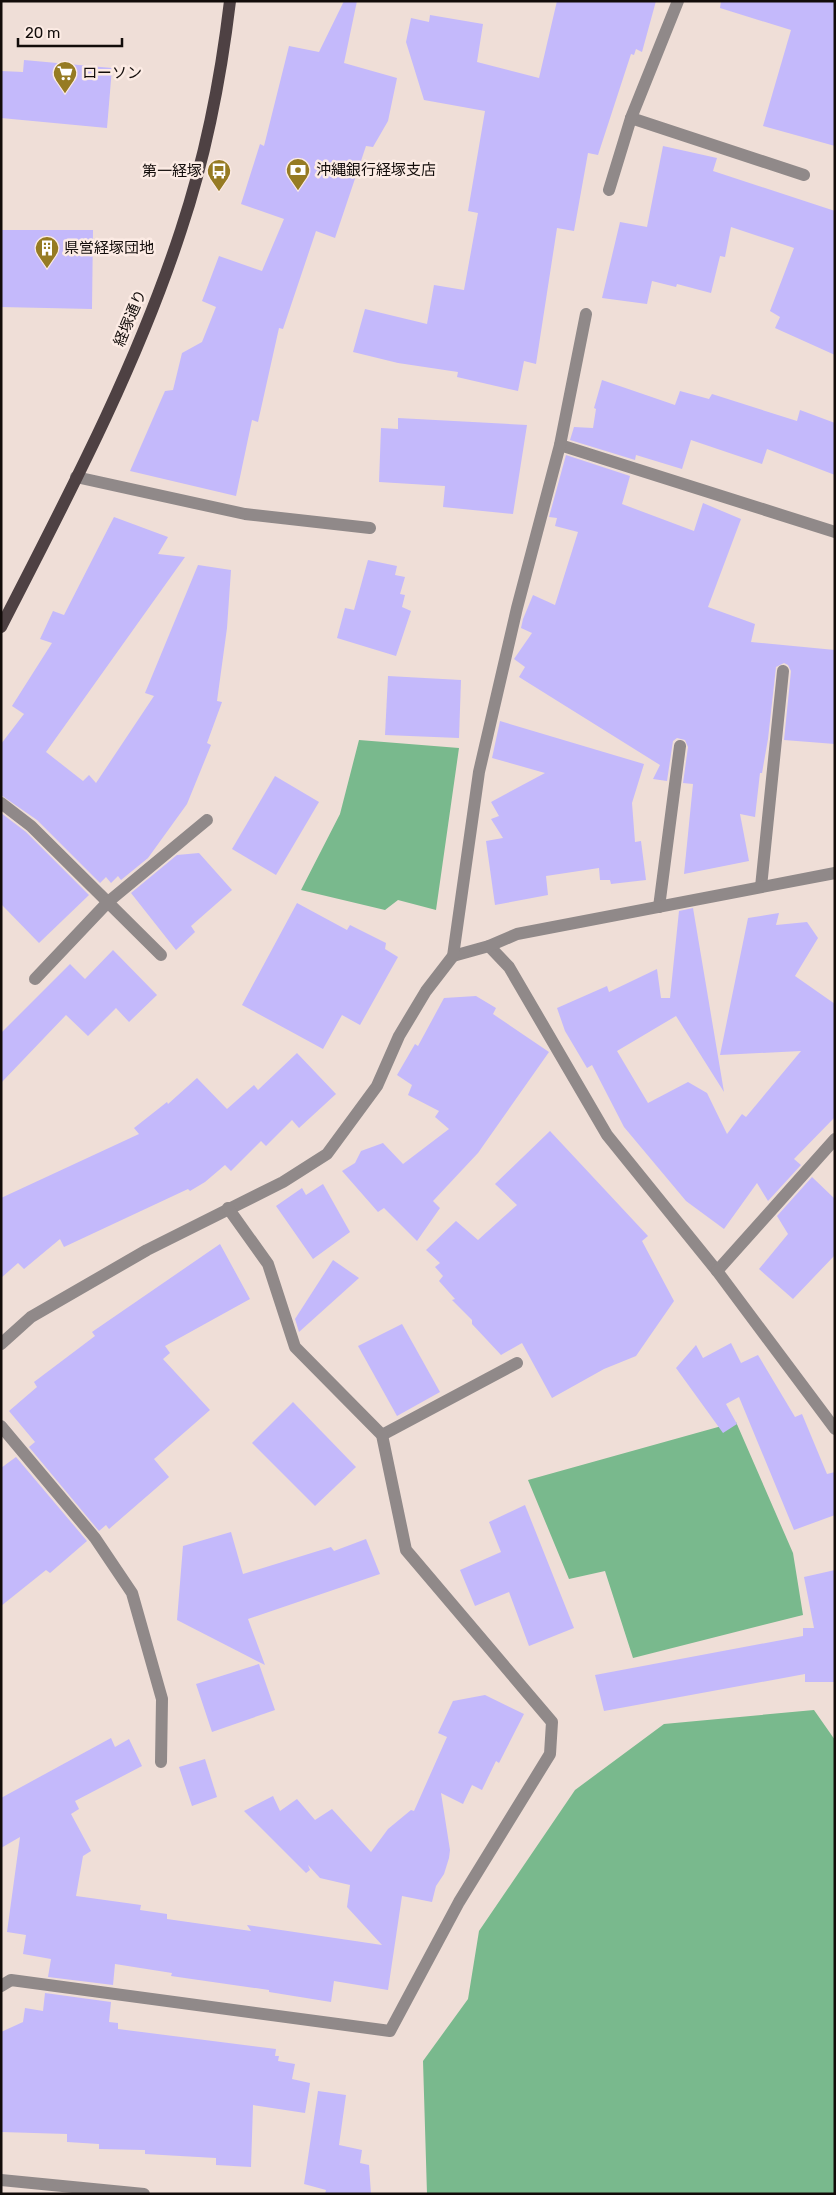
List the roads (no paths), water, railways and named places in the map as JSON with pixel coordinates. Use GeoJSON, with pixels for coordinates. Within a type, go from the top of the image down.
{"type":"FeatureCollection","features":[{"type":"Feature","properties":{"kind":"main road","name":"経塚通り"},"geometry":{"type":"LineString","coordinates":[[1,626],[76,477],[137,345],[181,230],[204,144],[230,1]]}},
{"type":"Feature","properties":{"kind":"street"},"geometry":{"type":"LineString","coordinates":[[609,190],[630,118],[678,1]]}},
{"type":"Feature","properties":{"kind":"street"},"geometry":{"type":"LineString","coordinates":[[630,118],[804,175]]}},
{"type":"Feature","properties":{"kind":"street"},"geometry":{"type":"LineString","coordinates":[[1,1344],[31,1317],[139,1255],[228,1208],[283,1182],[327,1154],[377,1086],[399,1036],[426,991],[453,956],[478,772],[517,608],[560,445],[586,314]]}},
{"type":"Feature","properties":{"kind":"street"},"geometry":{"type":"LineString","coordinates":[[560,445],[835,532]]}},
{"type":"Feature","properties":{"kind":"street"},"geometry":{"type":"LineString","coordinates":[[76,477],[245,514],[370,528]]}},
{"type":"Feature","properties":{"kind":"street"},"geometry":{"type":"LineString","coordinates":[[762,887],[782,671]]}},
{"type":"Feature","properties":{"kind":"street"},"geometry":{"type":"LineString","coordinates":[[659,907],[680,746]]}},
{"type":"Feature","properties":{"kind":"street"},"geometry":{"type":"LineString","coordinates":[[1,804],[31,826],[161,955]]}},
{"type":"Feature","properties":{"kind":"street"},"geometry":{"type":"LineString","coordinates":[[36,979],[108,902],[207,820]]}},
{"type":"Feature","properties":{"kind":"street"},"geometry":{"type":"LineString","coordinates":[[453,956],[489,946],[517,934],[835,873]]}},
{"type":"Feature","properties":{"kind":"street"},"geometry":{"type":"LineString","coordinates":[[489,946],[509,967],[607,1135],[717,1271],[835,1429]]}},
{"type":"Feature","properties":{"kind":"street"},"geometry":{"type":"LineString","coordinates":[[717,1271],[835,1139]]}},
{"type":"Feature","properties":{"kind":"street"},"geometry":{"type":"LineString","coordinates":[[1,1986],[12,1980],[390,2031],[459,1902],[550,1754],[552,1722],[406,1550],[382,1435],[296,1347],[268,1264],[228,1208]]}},
{"type":"Feature","properties":{"kind":"street"},"geometry":{"type":"LineString","coordinates":[[382,1435],[517,1363]]}},
{"type":"Feature","properties":{"kind":"street"},"geometry":{"type":"LineString","coordinates":[[1,1426],[95,1538],[132,1593],[162,1700],[161,1762]]}},
{"type":"Feature","properties":{"kind":"street"},"geometry":{"type":"LineString","coordinates":[[1,2180],[144,2194]]}},
{"type":"Feature","properties":{"kind":"place","name":"ローソン"},"geometry":{"type":"Point","coordinates":[65,94]}},
{"type":"Feature","properties":{"kind":"place","name":"沖縄銀行経塚支店"},"geometry":{"type":"Point","coordinates":[298,191]}},
{"type":"Feature","properties":{"kind":"place","name":"第一経塚"},"geometry":{"type":"Point","coordinates":[219,192]}},
{"type":"Feature","properties":{"kind":"place","name":"県営経塚団地"},"geometry":{"type":"Point","coordinates":[47,269]}}]}
